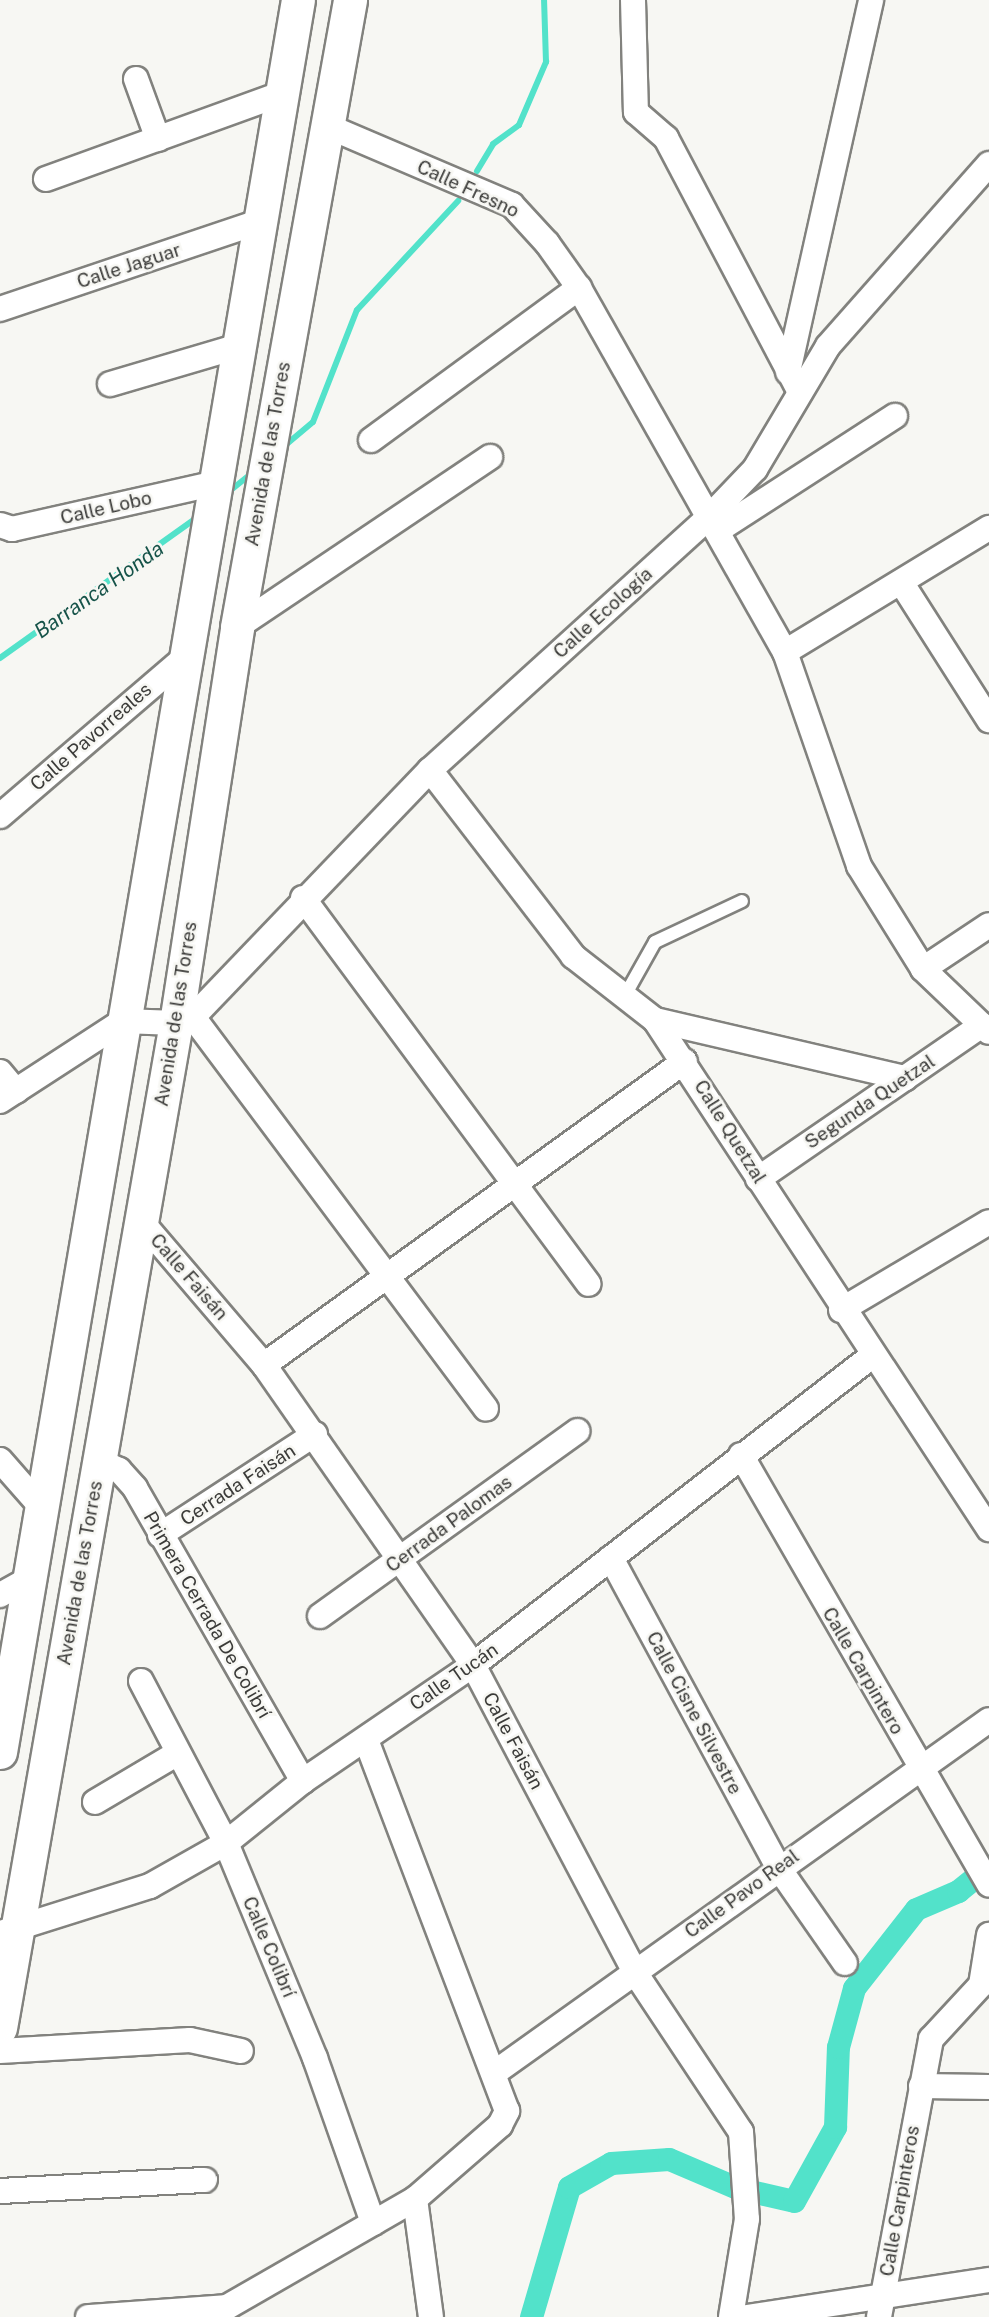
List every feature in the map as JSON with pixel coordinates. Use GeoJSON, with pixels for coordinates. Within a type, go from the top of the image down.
{"type":"FeatureCollection","features":[{"type":"Feature","properties":{"kind":"main road"},"geometry":{"type":"LineString","coordinates":[[0,1752],[32,1577],[212,484],[298,0]]}},
{"type":"Feature","properties":{"kind":"main road","name":"Avenida de las Torres"},"geometry":{"type":"LineString","coordinates":[[0,2028],[9,1932],[99,1461],[141,1222],[185,1020],[237,627],[350,0]]}},
{"type":"Feature","properties":{"kind":"street"},"geometry":{"type":"LineString","coordinates":[[633,0],[633,103],[666,138],[794,382]]}},
{"type":"Feature","properties":{"kind":"street"},"geometry":{"type":"LineString","coordinates":[[794,382],[870,0]]}},
{"type":"Feature","properties":{"kind":"street"},"geometry":{"type":"LineString","coordinates":[[136,79],[158,139]]}},
{"type":"Feature","properties":{"kind":"street"},"geometry":{"type":"LineString","coordinates":[[46,179],[281,94]]}},
{"type":"Feature","properties":{"kind":"street","name":"Calle Fresno"},"geometry":{"type":"LineString","coordinates":[[327,126],[512,205],[530,220],[579,288],[785,652],[859,866],[923,969],[986,1029]]}},
{"type":"Feature","properties":{"kind":"street","name":"Calle Ecología"},"geometry":{"type":"LineString","coordinates":[[185,1020],[429,770],[714,523],[755,469],[794,382],[989,164]]}},
{"type":"Feature","properties":{"kind":"street","name":"Calle Jaguar"},"geometry":{"type":"LineString","coordinates":[[0,309],[258,222]]}},
{"type":"Feature","properties":{"kind":"street"},"geometry":{"type":"LineString","coordinates":[[371,440],[579,288]]}},
{"type":"Feature","properties":{"kind":"street"},"geometry":{"type":"LineString","coordinates":[[110,384],[236,347]]}},
{"type":"Feature","properties":{"kind":"street"},"geometry":{"type":"LineString","coordinates":[[714,523],[895,416]]}},
{"type":"Feature","properties":{"kind":"street"},"geometry":{"type":"LineString","coordinates":[[237,627],[490,457]]}},
{"type":"Feature","properties":{"kind":"street","name":"Calle Lobo"},"geometry":{"type":"LineString","coordinates":[[0,526],[12,529],[212,484]]}},
{"type":"Feature","properties":{"kind":"street"},"geometry":{"type":"LineString","coordinates":[[785,652],[989,528]]}},
{"type":"Feature","properties":{"kind":"street"},"geometry":{"type":"LineString","coordinates":[[901,582],[989,720]]}},
{"type":"Feature","properties":{"kind":"street","name":"Calle Pavorreales"},"geometry":{"type":"LineString","coordinates":[[0,816],[183,659]]}},
{"type":"Feature","properties":{"kind":"street","name":"Calle Quetzal"},"geometry":{"type":"LineString","coordinates":[[429,770],[573,956],[623,999],[655,1020],[685,1060],[841,1310],[989,1529]]}},
{"type":"Feature","properties":{"kind":"street"},"geometry":{"type":"LineString","coordinates":[[303,898],[589,1284]]}},
{"type":"Feature","properties":{"kind":"street"},"geometry":{"type":"LineString","coordinates":[[923,969],[989,925]]}},
{"type":"Feature","properties":{"kind":"street"},"geometry":{"type":"LineString","coordinates":[[5,1088],[123,1021],[185,1020],[391,1276],[486,1408]]}},
{"type":"Feature","properties":{"kind":"street"},"geometry":{"type":"LineString","coordinates":[[655,1020],[905,1078]]}},
{"type":"Feature","properties":{"kind":"street","name":"Segunda Quetzal"},"geometry":{"type":"LineString","coordinates":[[758,1179],[905,1078],[986,1029]]}},
{"type":"Feature","properties":{"kind":"street"},"geometry":{"type":"LineString","coordinates":[[264,1365],[391,1276],[685,1060]]}},
{"type":"Feature","properties":{"kind":"street","name":"Calle Faisán"},"geometry":{"type":"LineString","coordinates":[[141,1222],[264,1365],[315,1434],[399,1561],[473,1665],[634,1971],[741,2132],[747,2219],[731,2317]]}},
{"type":"Feature","properties":{"kind":"street"},"geometry":{"type":"LineString","coordinates":[[841,1310],[989,1222]]}},
{"type":"Feature","properties":{"kind":"street","name":"Calle Tucán"},"geometry":{"type":"LineString","coordinates":[[9,1932],[150,1886],[226,1843],[303,1781],[473,1665],[872,1356]]}},
{"type":"Feature","properties":{"kind":"street","name":"Cerrada Palomas"},"geometry":{"type":"LineString","coordinates":[[320,1616],[577,1431]]}},
{"type":"Feature","properties":{"kind":"street","name":"Cerrada Faisán"},"geometry":{"type":"LineString","coordinates":[[160,1535],[315,1434]]}},
{"type":"Feature","properties":{"kind":"street","name":"Calle Carpintero"},"geometry":{"type":"LineString","coordinates":[[741,1455],[919,1769],[989,1885]]}},
{"type":"Feature","properties":{"kind":"street"},"geometry":{"type":"LineString","coordinates":[[0,1460],[43,1509]]}},
{"type":"Feature","properties":{"kind":"street","name":"Primera Cerrada De Colibrí"},"geometry":{"type":"LineString","coordinates":[[99,1461],[119,1470],[135,1488],[303,1781]]}},
{"type":"Feature","properties":{"kind":"street","name":"Calle Cisne Silvestre"},"geometry":{"type":"LineString","coordinates":[[611,1558],[778,1867],[845,1962]]}},
{"type":"Feature","properties":{"kind":"street"},"geometry":{"type":"LineString","coordinates":[[0,1595],[32,1577]]}},
{"type":"Feature","properties":{"kind":"street","name":"Calle Colibrí"},"geometry":{"type":"LineString","coordinates":[[141,1681],[226,1843],[315,2058],[373,2223]]}},
{"type":"Feature","properties":{"kind":"street","name":"Calle Pavo Real"},"geometry":{"type":"LineString","coordinates":[[497,2071],[778,1867],[989,1720]]}},
{"type":"Feature","properties":{"kind":"street"},"geometry":{"type":"LineString","coordinates":[[88,2317],[228,2312],[415,2199],[499,2125],[507,2111],[497,2071],[366,1739]]}},
{"type":"Feature","properties":{"kind":"street"},"geometry":{"type":"LineString","coordinates":[[95,1802],[178,1753]]}},
{"type":"Feature","properties":{"kind":"street","name":"Calle Carpinteros"},"geometry":{"type":"LineString","coordinates":[[881,2305],[931,2039],[981,1985],[989,1935]]}},
{"type":"Feature","properties":{"kind":"street"},"geometry":{"type":"LineString","coordinates":[[0,2050],[190,2039],[241,2051]]}},
{"type":"Feature","properties":{"kind":"street"},"geometry":{"type":"LineString","coordinates":[[921,2086],[989,2087]]}},
{"type":"Feature","properties":{"kind":"street"},"geometry":{"type":"LineString","coordinates":[[0,2191],[205,2180]]}},
{"type":"Feature","properties":{"kind":"street"},"geometry":{"type":"LineString","coordinates":[[415,2199],[431,2317]]}},
{"type":"Feature","properties":{"kind":"street"},"geometry":{"type":"LineString","coordinates":[[747,2317],[881,2305],[989,2280]]}},
{"type":"Feature","properties":{"kind":"lane"},"geometry":{"type":"LineString","coordinates":[[623,999],[655,942],[742,901]]}},
{"type":"Feature","properties":{"kind":"waterway","name":"Barranca Honda"},"geometry":{"type":"LineString","coordinates":[[477,171],[493,144],[519,125],[546,62],[544,0]]}},
{"type":"Feature","properties":{"kind":"waterway","name":"Barranca Honda"},"geometry":{"type":"LineString","coordinates":[[282,448],[313,422],[357,310],[458,201]]}},
{"type":"Feature","properties":{"kind":"waterway","name":"Barranca Honda"},"geometry":{"type":"LineString","coordinates":[[226,494],[253,472]]}},
{"type":"Feature","properties":{"kind":"waterway","name":"Barranca Honda"},"geometry":{"type":"LineString","coordinates":[[0,658],[195,519]]}},
{"type":"Feature","properties":{"kind":"waterway"},"geometry":{"type":"LineString","coordinates":[[531,2317],[569,2187],[611,2163],[669,2159],[737,2188],[794,2201],[835,2127],[838,2047],[854,1988],[916,1909],[958,1891],[989,1866]]}}]}
